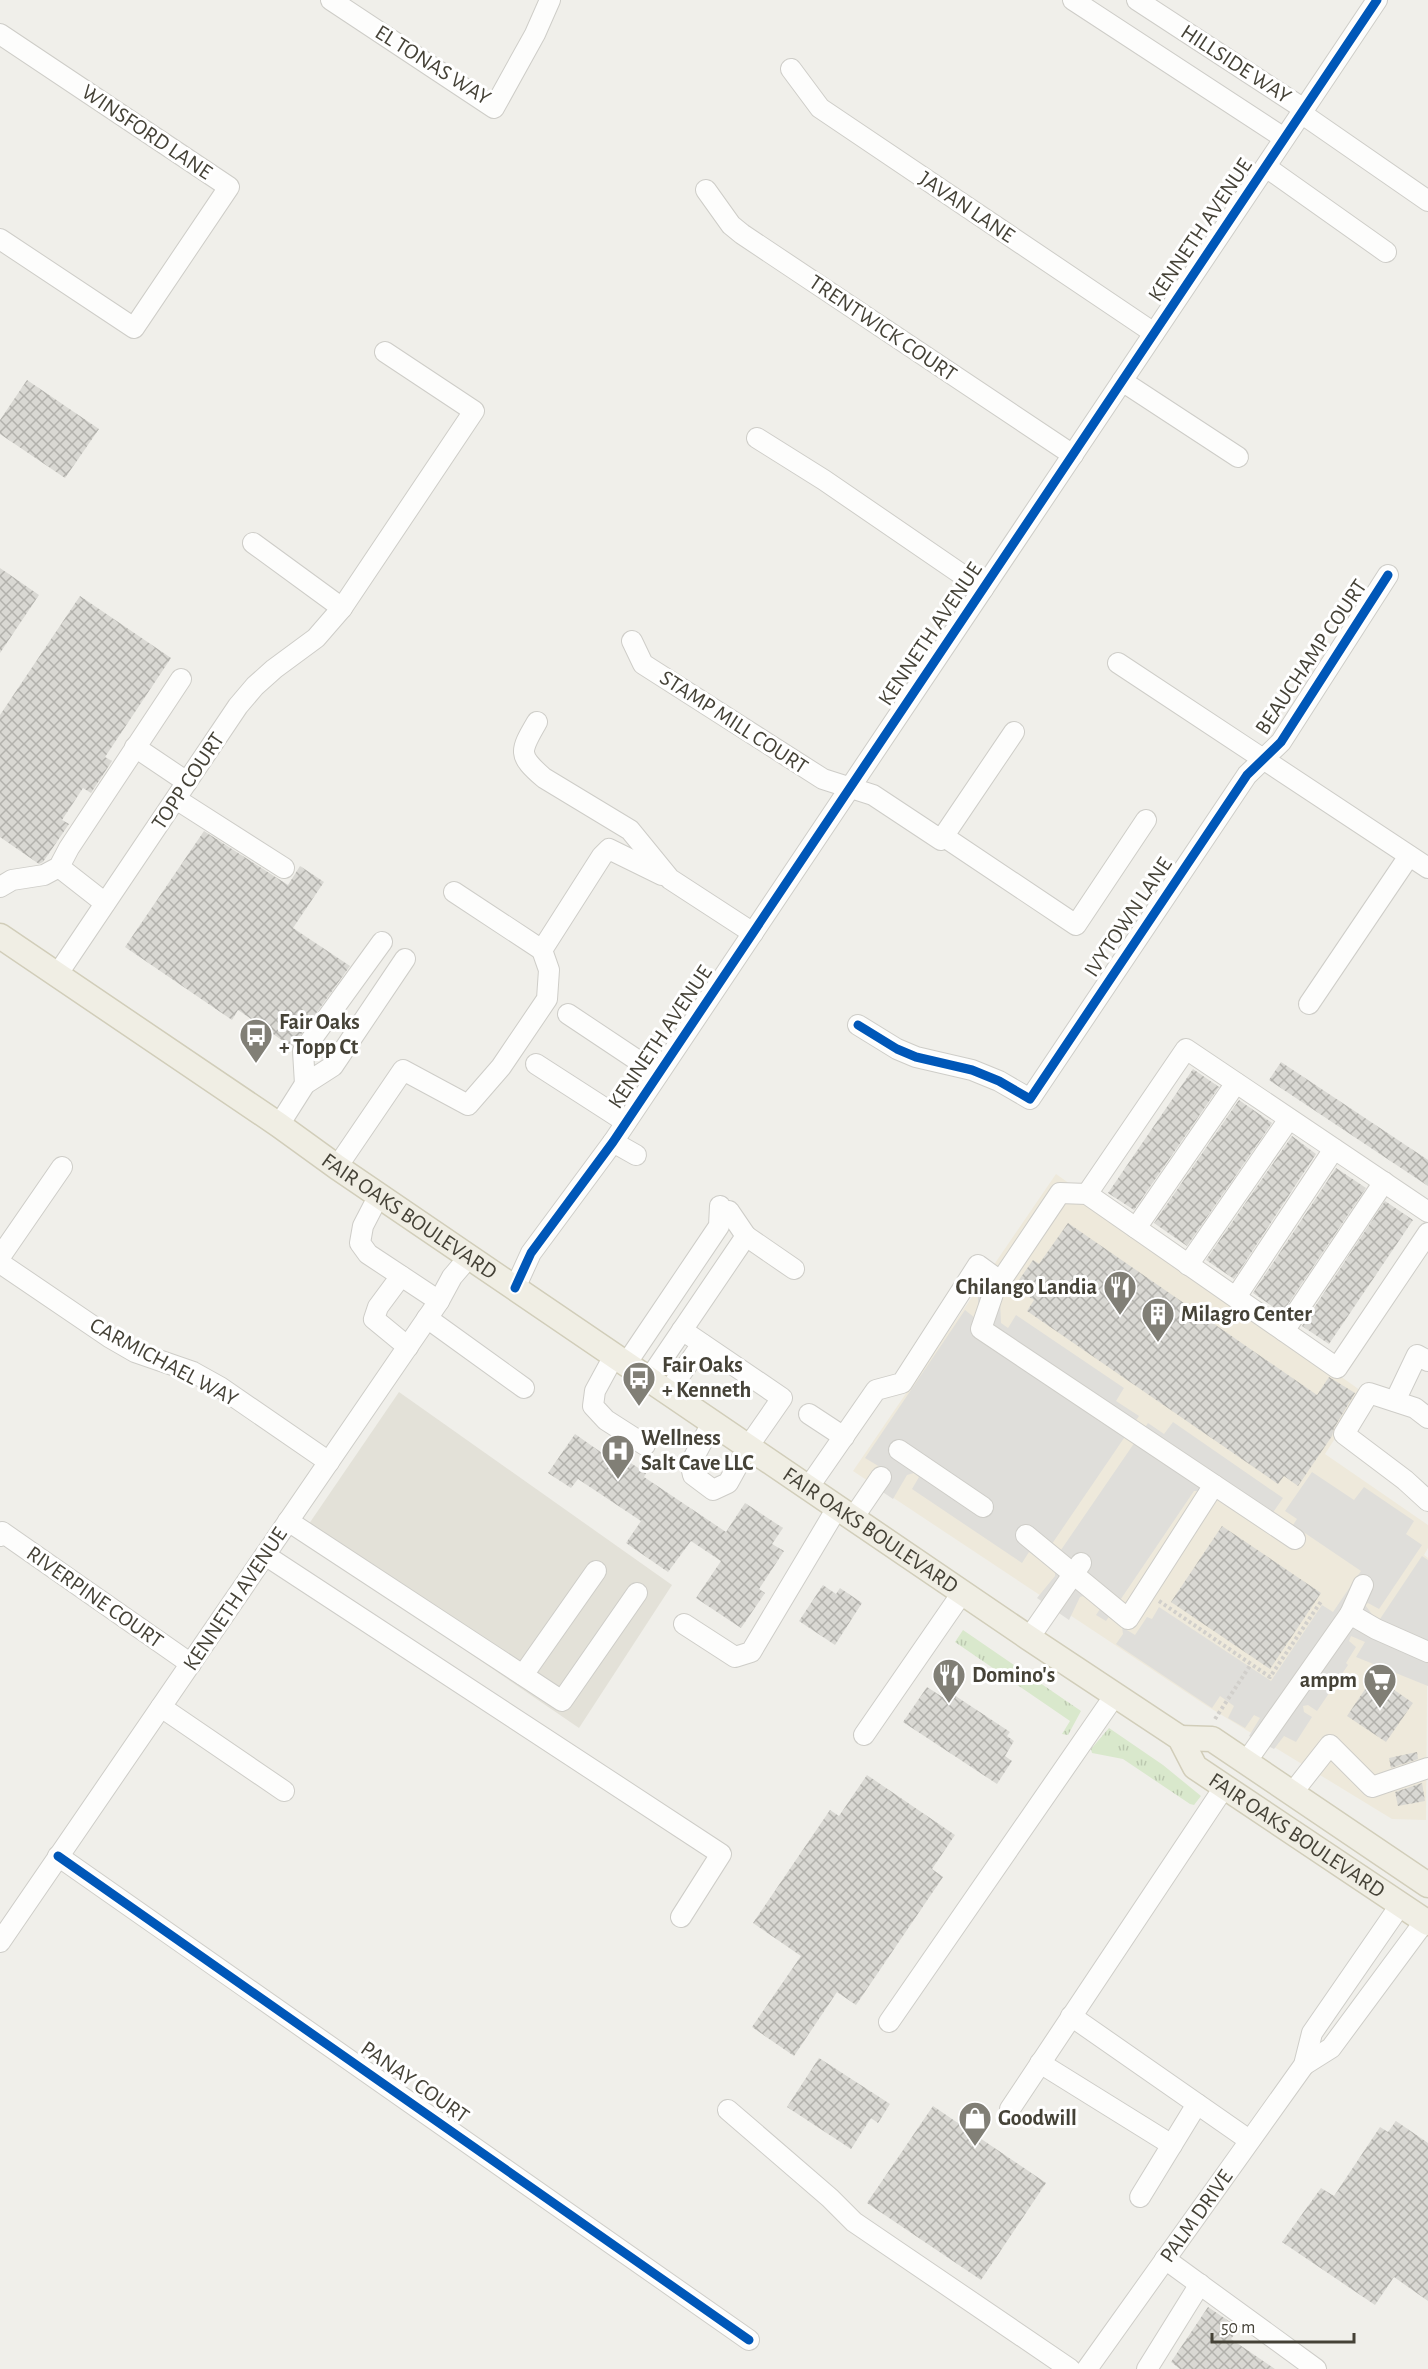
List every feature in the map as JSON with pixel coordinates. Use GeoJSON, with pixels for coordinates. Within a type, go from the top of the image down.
{"type":"FeatureCollection","features":[{"type":"Feature","properties":{"kind":"main road","name":"FAIR OAKS BOULEVARD"},"geometry":{"type":"LineString","coordinates":[[0,936],[712,1423],[1179,1738],[1195,1767],[1427,1920]]}},
{"type":"Feature","properties":{"kind":"main road","name":"FAIR OAKS BOULEVARD"},"geometry":{"type":"LineString","coordinates":[[1179,1738],[1212,1739],[1425,1877]]}},
{"type":"Feature","properties":{"kind":"main road"},"geometry":{"type":"LineString","coordinates":[[1401,1904],[1425,1877]]}},
{"type":"Feature","properties":{"kind":"street","name":"EL TONAS WAY"},"geometry":{"type":"LineString","coordinates":[[331,0],[494,108],[535,34],[550,0]]}},
{"type":"Feature","properties":{"kind":"street"},"geometry":{"type":"LineString","coordinates":[[1073,0],[1284,138]]}},
{"type":"Feature","properties":{"kind":"street","name":"HILLSIDE WAY"},"geometry":{"type":"LineString","coordinates":[[1137,0],[1303,111],[1428,201]]}},
{"type":"Feature","properties":{"kind":"street","name":"KENNETH AVENUE"},"geometry":{"type":"LineString","coordinates":[[515,1288],[531,1253],[613,1142],[1377,0]]}},
{"type":"Feature","properties":{"kind":"street","name":"WINSFORD LANE"},"geometry":{"type":"LineString","coordinates":[[0,34],[229,187],[134,328],[0,239]]}},
{"type":"Feature","properties":{"kind":"street","name":"JAVAN LANE"},"geometry":{"type":"LineString","coordinates":[[791,69],[820,108],[1154,333]]}},
{"type":"Feature","properties":{"kind":"street"},"geometry":{"type":"LineString","coordinates":[[1266,166],[1386,252]]}},
{"type":"Feature","properties":{"kind":"street","name":"TRENTWICK COURT"},"geometry":{"type":"LineString","coordinates":[[706,190],[731,225],[742,234],[1073,455]]}},
{"type":"Feature","properties":{"kind":"street","name":"TOPP COURT"},"geometry":{"type":"LineString","coordinates":[[57,975],[238,706],[255,686],[316,638],[342,608],[474,411],[385,352]]}},
{"type":"Feature","properties":{"kind":"street"},"geometry":{"type":"LineString","coordinates":[[1122,381],[1238,457]]}},
{"type":"Feature","properties":{"kind":"street"},"geometry":{"type":"LineString","coordinates":[[757,438],[824,480],[983,590]]}},
{"type":"Feature","properties":{"kind":"street"},"geometry":{"type":"LineString","coordinates":[[253,543],[342,608]]}},
{"type":"Feature","properties":{"kind":"street","name":"BEAUCHAMP COURT"},"geometry":{"type":"LineString","coordinates":[[1263,759],[1281,742],[1388,575]]}},
{"type":"Feature","properties":{"kind":"street","name":"STAMP MILL COURT"},"geometry":{"type":"LineString","coordinates":[[632,641],[643,664],[823,779],[873,795],[941,840],[943,836],[1076,925],[1146,820]]}},
{"type":"Feature","properties":{"kind":"street"},"geometry":{"type":"LineString","coordinates":[[1118,663],[1428,868]]}},
{"type":"Feature","properties":{"kind":"street"},"geometry":{"type":"LineString","coordinates":[[0,887],[12,880],[44,875],[59,867],[69,848],[181,679]]}},
{"type":"Feature","properties":{"kind":"street"},"geometry":{"type":"LineString","coordinates":[[537,722],[523,746],[524,756],[533,768],[544,778],[630,830],[670,879]]}},
{"type":"Feature","properties":{"kind":"street"},"geometry":{"type":"LineString","coordinates":[[943,836],[1014,732]]}},
{"type":"Feature","properties":{"kind":"street"},"geometry":{"type":"LineString","coordinates":[[135,747],[187,782]]}},
{"type":"Feature","properties":{"kind":"street","name":"IVYTOWN LANE"},"geometry":{"type":"LineString","coordinates":[[858,1025],[897,1049],[916,1057],[972,1070],[999,1081],[1030,1099],[1247,775],[1263,759]]}},
{"type":"Feature","properties":{"kind":"street"},"geometry":{"type":"LineString","coordinates":[[176,799],[284,868]]}},
{"type":"Feature","properties":{"kind":"street"},"geometry":{"type":"LineString","coordinates":[[543,950],[602,855],[609,849],[670,879],[753,933]]}},
{"type":"Feature","properties":{"kind":"street"},"geometry":{"type":"LineString","coordinates":[[1309,1004],[1409,856]]}},
{"type":"Feature","properties":{"kind":"street"},"geometry":{"type":"LineString","coordinates":[[59,867],[105,903]]}},
{"type":"Feature","properties":{"kind":"street"},"geometry":{"type":"LineString","coordinates":[[337,1167],[403,1070],[468,1106],[501,1067],[547,999],[549,970],[543,950],[454,892]]}},
{"type":"Feature","properties":{"kind":"street"},"geometry":{"type":"LineString","coordinates":[[305,1084],[303,1052],[382,942]]}},
{"type":"Feature","properties":{"kind":"street"},"geometry":{"type":"LineString","coordinates":[[279,1125],[305,1084],[333,1066],[405,959]]}},
{"type":"Feature","properties":{"kind":"street"},"geometry":{"type":"LineString","coordinates":[[568,1014],[658,1074]]}},
{"type":"Feature","properties":{"kind":"street"},"geometry":{"type":"LineString","coordinates":[[1087,1194],[1186,1049],[1428,1212]]}},
{"type":"Feature","properties":{"kind":"street"},"geometry":{"type":"LineString","coordinates":[[536,1064],[626,1122]]}},
{"type":"Feature","properties":{"kind":"street"},"geometry":{"type":"LineString","coordinates":[[1136,1228],[1236,1083]]}},
{"type":"Feature","properties":{"kind":"street"},"geometry":{"type":"LineString","coordinates":[[1188,1265],[1289,1119]]}},
{"type":"Feature","properties":{"kind":"street"},"geometry":{"type":"LineString","coordinates":[[613,1142],[636,1155]]}},
{"type":"Feature","properties":{"kind":"street"},"geometry":{"type":"LineString","coordinates":[[1236,1297],[1334,1149]]}},
{"type":"Feature","properties":{"kind":"street"},"geometry":{"type":"LineString","coordinates":[[0,1257],[63,1167]]}},
{"type":"Feature","properties":{"kind":"street"},"geometry":{"type":"LineString","coordinates":[[1284,1331],[1384,1182]]}},
{"type":"Feature","properties":{"kind":"street"},"geometry":{"type":"LineString","coordinates":[[1295,1539],[981,1329],[994,1291],[1060,1193],[1087,1194],[1337,1368],[1428,1233]]}},
{"type":"Feature","properties":{"kind":"street"},"geometry":{"type":"LineString","coordinates":[[379,1195],[363,1226],[360,1243],[368,1254],[439,1301]]}},
{"type":"Feature","properties":{"kind":"street"},"geometry":{"type":"LineString","coordinates":[[645,1445],[606,1420],[593,1407],[595,1391],[719,1226],[725,1209],[746,1236],[794,1269]]}},
{"type":"Feature","properties":{"kind":"street"},"geometry":{"type":"LineString","coordinates":[[658,1386],[682,1330],[746,1236]]}},
{"type":"Feature","properties":{"kind":"street","name":"KENNETH AVENUE"},"geometry":{"type":"LineString","coordinates":[[0,1942],[408,1347],[452,1277],[469,1257]]}},
{"type":"Feature","properties":{"kind":"street","name":"CARMICHAEL WAY"},"geometry":{"type":"LineString","coordinates":[[0,1263],[109,1337],[135,1352],[193,1372],[220,1387],[329,1461]]}},
{"type":"Feature","properties":{"kind":"street"},"geometry":{"type":"LineString","coordinates":[[808,1488],[876,1390],[902,1383],[978,1265],[1000,1281]]}},
{"type":"Feature","properties":{"kind":"street"},"geometry":{"type":"LineString","coordinates":[[401,1276],[378,1307],[374,1319],[408,1347]]}},
{"type":"Feature","properties":{"kind":"street"},"geometry":{"type":"LineString","coordinates":[[427,1318],[524,1388]]}},
{"type":"Feature","properties":{"kind":"street"},"geometry":{"type":"LineString","coordinates":[[682,1330],[783,1398],[748,1447],[728,1483],[713,1490],[693,1475],[691,1466],[712,1423]]}},
{"type":"Feature","properties":{"kind":"street"},"geometry":{"type":"LineString","coordinates":[[658,1386],[702,1344]]}},
{"type":"Feature","properties":{"kind":"street"},"geometry":{"type":"LineString","coordinates":[[1395,1401],[1418,1355],[1428,1361]]}},
{"type":"Feature","properties":{"kind":"street"},"geometry":{"type":"LineString","coordinates":[[1428,1418],[1415,1408],[1369,1393],[1344,1434],[1405,1479],[1428,1501]]}},
{"type":"Feature","properties":{"kind":"street"},"geometry":{"type":"LineString","coordinates":[[809,1414],[844,1437]]}},
{"type":"Feature","properties":{"kind":"street"},"geometry":{"type":"LineString","coordinates":[[899,1450],[983,1507]]}},
{"type":"Feature","properties":{"kind":"street"},"geometry":{"type":"LineString","coordinates":[[684,1624],[735,1657],[751,1652],[845,1513],[880,1478]]}},
{"type":"Feature","properties":{"kind":"street"},"geometry":{"type":"LineString","coordinates":[[1026,1535],[1078,1568],[1128,1619],[1214,1485]]}},
{"type":"Feature","properties":{"kind":"street"},"geometry":{"type":"LineString","coordinates":[[288,1521],[562,1701],[637,1593]]}},
{"type":"Feature","properties":{"kind":"street","name":"RIVERPINE COURT"},"geometry":{"type":"LineString","coordinates":[[0,1536],[2,1532],[191,1664]]}},
{"type":"Feature","properties":{"kind":"street"},"geometry":{"type":"LineString","coordinates":[[265,1555],[721,1854],[681,1917]]}},
{"type":"Feature","properties":{"kind":"street"},"geometry":{"type":"LineString","coordinates":[[1029,1638],[1078,1568]]}},
{"type":"Feature","properties":{"kind":"street"},"geometry":{"type":"LineString","coordinates":[[523,1675],[596,1570]]}},
{"type":"Feature","properties":{"kind":"street"},"geometry":{"type":"LineString","coordinates":[[1246,1762],[1350,1614],[1363,1585]]}},
{"type":"Feature","properties":{"kind":"street"},"geometry":{"type":"LineString","coordinates":[[864,1735],[962,1593]]}},
{"type":"Feature","properties":{"kind":"street"},"geometry":{"type":"LineString","coordinates":[[1350,1614],[1376,1629],[1428,1652]]}},
{"type":"Feature","properties":{"kind":"street"},"geometry":{"type":"LineString","coordinates":[[889,2022],[1115,1695]]}},
{"type":"Feature","properties":{"kind":"street"},"geometry":{"type":"LineString","coordinates":[[161,1707],[284,1791]]}},
{"type":"Feature","properties":{"kind":"street"},"geometry":{"type":"LineString","coordinates":[[1293,1792],[1330,1745],[1372,1787],[1428,1768]]}},
{"type":"Feature","properties":{"kind":"street"},"geometry":{"type":"LineString","coordinates":[[1010,2109],[1225,1786]]}},
{"type":"Feature","properties":{"kind":"street","name":"PANAY COURT"},"geometry":{"type":"LineString","coordinates":[[58,1856],[749,2340]]}},
{"type":"Feature","properties":{"kind":"street","name":"PALM DRIVE"},"geometry":{"type":"LineString","coordinates":[[1304,2065],[1312,2033],[1401,1904]]}},
{"type":"Feature","properties":{"kind":"street","name":"PALM DRIVE"},"geometry":{"type":"LineString","coordinates":[[1087,2369],[1304,2065],[1331,2048],[1427,1920]]}},
{"type":"Feature","properties":{"kind":"street"},"geometry":{"type":"LineString","coordinates":[[1071,2016],[1249,2140]]}},
{"type":"Feature","properties":{"kind":"street"},"geometry":{"type":"LineString","coordinates":[[1040,2063],[1172,2145]]}},
{"type":"Feature","properties":{"kind":"street"},"geometry":{"type":"LineString","coordinates":[[1140,2197],[1197,2104]]}},
{"type":"Feature","properties":{"kind":"street"},"geometry":{"type":"LineString","coordinates":[[728,2110],[830,2198],[854,2222],[1070,2369]]}},
{"type":"Feature","properties":{"kind":"street"},"geometry":{"type":"LineString","coordinates":[[1165,2259],[1316,2369]]}},
{"type":"Feature","properties":{"kind":"street"},"geometry":{"type":"LineString","coordinates":[[1147,2369],[1200,2284]]}},
{"type":"Feature","properties":{"kind":"path"},"geometry":{"type":"LineString","coordinates":[[1158,1601],[1270,1677],[1322,1600]]}},
{"type":"Feature","properties":{"kind":"path"},"geometry":{"type":"LineString","coordinates":[[1213,1722],[1251,1664]]}},
{"type":"Feature","properties":{"kind":"shaded area"},"geometry":{"type":"Polygon","coordinates":[[[1056,1174],[1364,1393],[1325,1454],[1428,1525],[1428,1548],[1424,1555],[1428,1558],[1426,1820],[1392,1819],[1207,1706],[853,1471],[1056,1174]]]}},
{"type":"Feature","properties":{"kind":"shaded area"},"geometry":{"type":"Polygon","coordinates":[[[977,1284],[1000,1300],[1001,1323],[1008,1328],[1016,1315],[1124,1388],[1116,1401],[1139,1416],[1041,1560],[1029,1552],[1022,1563],[912,1489],[919,1477],[914,1473],[907,1475],[893,1499],[868,1482],[880,1467],[865,1458],[965,1310],[975,1318],[979,1314],[977,1284]]]}},
{"type":"Feature","properties":{"kind":"shaded area"},"geometry":{"type":"Polygon","coordinates":[[[399,1392],[672,1585],[579,1728],[300,1537],[399,1392]]]}},
{"type":"Feature","properties":{"kind":"shaded area"},"geometry":{"type":"Polygon","coordinates":[[[1173,1422],[1283,1498],[1263,1527],[1204,1491],[1194,1491],[1106,1621],[1096,1615],[1104,1603],[1090,1594],[1080,1597],[1069,1620],[1037,1598],[1055,1576],[1055,1569],[1050,1566],[1148,1423],[1164,1434],[1173,1422]]]}},
{"type":"Feature","properties":{"kind":"shaded area"},"geometry":{"type":"Polygon","coordinates":[[[1312,1472],[1354,1500],[1364,1487],[1414,1521],[1406,1534],[1422,1545],[1379,1609],[1368,1603],[1365,1605],[1378,1622],[1422,1556],[1428,1560],[1428,1686],[1356,1657],[1365,1642],[1351,1636],[1349,1641],[1356,1647],[1346,1663],[1348,1665],[1317,1711],[1308,1705],[1303,1706],[1304,1712],[1312,1717],[1296,1742],[1284,1736],[1274,1749],[1249,1736],[1260,1718],[1254,1715],[1245,1728],[1228,1718],[1234,1706],[1220,1696],[1212,1708],[1116,1644],[1123,1634],[1122,1627],[1135,1635],[1147,1617],[1152,1619],[1159,1607],[1271,1681],[1322,1605],[1333,1612],[1361,1571],[1293,1525],[1297,1519],[1285,1511],[1312,1472]]]}},
{"type":"Feature","properties":{"kind":"green space"},"geometry":{"type":"Polygon","coordinates":[[[963,1630],[1081,1711],[1068,1735],[1062,1734],[1070,1721],[955,1642],[963,1630]]]}},
{"type":"Feature","properties":{"kind":"green space"},"geometry":{"type":"Polygon","coordinates":[[[1109,1728],[1163,1765],[1201,1796],[1194,1805],[1123,1759],[1092,1753],[1091,1749],[1109,1728]]]}},
{"type":"Feature","properties":{"kind":"building"},"geometry":{"type":"Polygon","coordinates":[[[27,380],[99,429],[65,478],[0,434],[0,420],[27,380]]]}},
{"type":"Feature","properties":{"kind":"building"},"geometry":{"type":"Polygon","coordinates":[[[0,568],[39,595],[0,653],[0,568]]]}},
{"type":"Feature","properties":{"kind":"building"},"geometry":{"type":"Polygon","coordinates":[[[80,596],[171,658],[105,757],[112,761],[91,793],[83,788],[62,820],[69,824],[43,862],[39,864],[0,837],[0,715],[80,596]]]}},
{"type":"Feature","properties":{"kind":"building"},"geometry":{"type":"Polygon","coordinates":[[[204,831],[288,885],[300,866],[324,882],[293,928],[350,966],[292,1047],[238,1010],[232,1020],[125,947],[204,831]]]}},
{"type":"Feature","properties":{"kind":"building"},"geometry":{"type":"Polygon","coordinates":[[[1281,1062],[1428,1160],[1428,1186],[1269,1080],[1281,1062]]]}},
{"type":"Feature","properties":{"kind":"building"},"geometry":{"type":"Polygon","coordinates":[[[1193,1069],[1219,1087],[1134,1210],[1108,1193],[1193,1069]]]}},
{"type":"Feature","properties":{"kind":"building"},"geometry":{"type":"Polygon","coordinates":[[[1239,1100],[1272,1123],[1187,1246],[1154,1223],[1239,1100]]]}},
{"type":"Feature","properties":{"kind":"building"},"geometry":{"type":"Polygon","coordinates":[[[1292,1136],[1316,1154],[1234,1279],[1206,1260],[1292,1136]]]}},
{"type":"Feature","properties":{"kind":"building"},"geometry":{"type":"Polygon","coordinates":[[[1336,1168],[1366,1188],[1282,1313],[1253,1293],[1336,1168]]]}},
{"type":"Feature","properties":{"kind":"building"},"geometry":{"type":"Polygon","coordinates":[[[1385,1201],[1413,1220],[1329,1344],[1302,1326],[1385,1201]]]}},
{"type":"Feature","properties":{"kind":"building","name":"Milagro Center"},"geometry":{"type":"Polygon","coordinates":[[[1068,1223],[1317,1395],[1329,1377],[1355,1393],[1334,1428],[1332,1436],[1298,1486],[1284,1476],[1278,1484],[1027,1311],[1034,1300],[1014,1287],[1033,1260],[1039,1264],[1068,1223]]]}},
{"type":"Feature","properties":{"kind":"building"},"geometry":{"type":"Polygon","coordinates":[[[575,1434],[612,1460],[617,1454],[646,1473],[644,1477],[726,1532],[745,1503],[783,1528],[772,1544],[784,1551],[759,1589],[765,1593],[741,1628],[696,1598],[721,1561],[691,1541],[668,1572],[626,1543],[641,1521],[578,1479],[571,1488],[548,1473],[575,1434]]]}},
{"type":"Feature","properties":{"kind":"building"},"geometry":{"type":"Polygon","coordinates":[[[1222,1526],[1321,1593],[1270,1669],[1171,1602],[1222,1526]]]}},
{"type":"Feature","properties":{"kind":"building"},"geometry":{"type":"Polygon","coordinates":[[[823,1585],[836,1594],[840,1588],[862,1603],[835,1645],[799,1621],[823,1585]]]}},
{"type":"Feature","properties":{"kind":"building","name":"ampm"},"geometry":{"type":"Polygon","coordinates":[[[1374,1676],[1413,1703],[1386,1742],[1347,1716],[1374,1676]]]}},
{"type":"Feature","properties":{"kind":"building"},"geometry":{"type":"Polygon","coordinates":[[[927,1687],[947,1700],[951,1693],[1010,1732],[1007,1736],[1014,1741],[1005,1756],[1012,1761],[997,1784],[903,1722],[927,1687]]]}},
{"type":"Feature","properties":{"kind":"building"},"geometry":{"type":"Polygon","coordinates":[[[1417,1752],[1418,1759],[1391,1768],[1389,1758],[1417,1752]]]}},
{"type":"Feature","properties":{"kind":"building"},"geometry":{"type":"Polygon","coordinates":[[[867,1775],[955,1835],[932,1869],[943,1877],[856,2005],[837,1992],[794,2056],[752,2027],[801,1956],[753,1923],[830,1810],[839,1816],[867,1775]]]}},
{"type":"Feature","properties":{"kind":"building"},"geometry":{"type":"Polygon","coordinates":[[[1422,1783],[1425,1801],[1398,1806],[1395,1792],[1422,1783]]]}},
{"type":"Feature","properties":{"kind":"building"},"geometry":{"type":"Polygon","coordinates":[[[819,2058],[890,2104],[878,2123],[871,2118],[851,2149],[787,2107],[819,2058]]]}},
{"type":"Feature","properties":{"kind":"building"},"geometry":{"type":"Polygon","coordinates":[[[933,2106],[1046,2183],[981,2280],[867,2203],[933,2106]]]}},
{"type":"Feature","properties":{"kind":"building"},"geometry":{"type":"Polygon","coordinates":[[[1396,2121],[1428,2143],[1428,2301],[1394,2277],[1375,2305],[1282,2242],[1321,2188],[1334,2196],[1380,2127],[1388,2132],[1396,2121]]]}},
{"type":"Feature","properties":{"kind":"building"},"geometry":{"type":"Polygon","coordinates":[[[1208,2307],[1239,2328],[1231,2339],[1275,2369],[1180,2369],[1171,2362],[1208,2307]]]}},
{"type":"Feature","properties":{"kind":"cycle path"},"geometry":{"type":"LineString","coordinates":[[515,1288],[531,1253],[613,1142],[1377,0]]}},
{"type":"Feature","properties":{"kind":"cycle path"},"geometry":{"type":"LineString","coordinates":[[858,1025],[897,1049],[916,1057],[972,1070],[999,1081],[1030,1099],[1247,775],[1281,742],[1388,575]]}},
{"type":"Feature","properties":{"kind":"cycle path"},"geometry":{"type":"LineString","coordinates":[[58,1856],[749,2340]]}},
{"type":"Feature","properties":{"kind":"place","name":"Fair Oaks + Topp Ct"},"geometry":{"type":"Point","coordinates":[256,1064]}},
{"type":"Feature","properties":{"kind":"place","name":"Chilango Landia"},"geometry":{"type":"Point","coordinates":[1120,1316]}},
{"type":"Feature","properties":{"kind":"place","name":"Milagro Center"},"geometry":{"type":"Point","coordinates":[1158,1343]}},
{"type":"Feature","properties":{"kind":"place","name":"Fair Oaks + Kenneth"},"geometry":{"type":"Point","coordinates":[639,1407]}},
{"type":"Feature","properties":{"kind":"place","name":"Wellness Salt Cave LLC"},"geometry":{"type":"Point","coordinates":[618,1480]}},
{"type":"Feature","properties":{"kind":"place","name":"Domino's"},"geometry":{"type":"Point","coordinates":[949,1704]}},
{"type":"Feature","properties":{"kind":"place","name":"ampm"},"geometry":{"type":"Point","coordinates":[1380,1709]}},
{"type":"Feature","properties":{"kind":"place","name":"Goodwill"},"geometry":{"type":"Point","coordinates":[975,2147]}}]}
